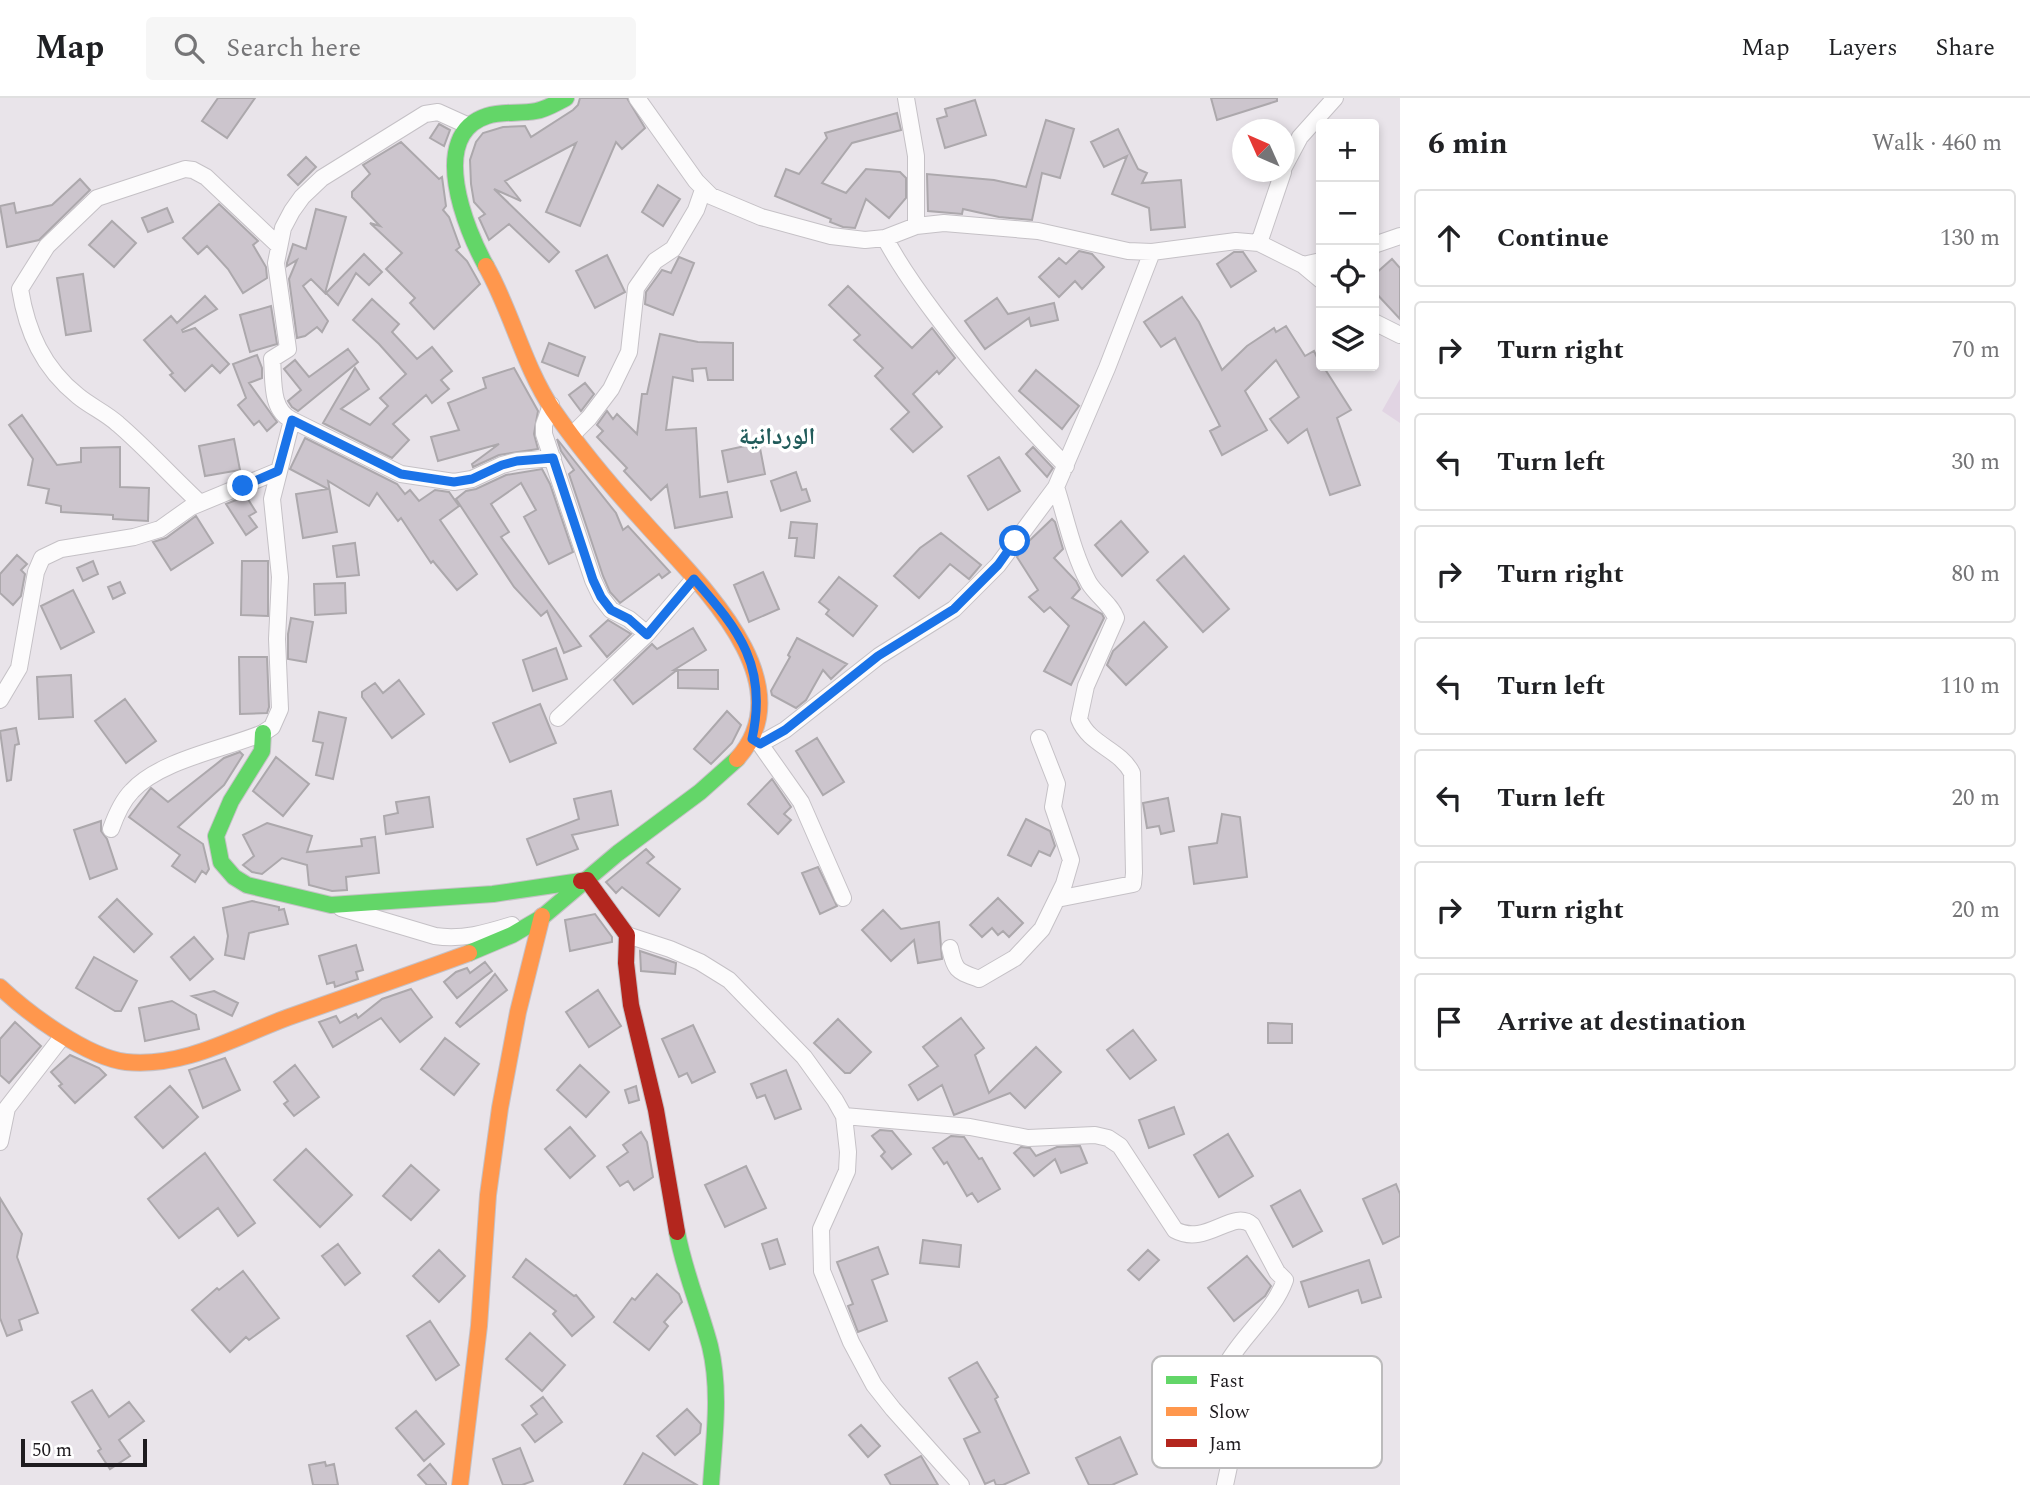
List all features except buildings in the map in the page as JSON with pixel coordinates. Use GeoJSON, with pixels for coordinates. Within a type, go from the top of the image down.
{"type":"FeatureCollection","features":[{"type":"Feature","properties":{"kind":"street"},"geometry":{"type":"LineString","coordinates":[[566,98],[550,107],[531,112],[506,111],[483,117],[469,127],[457,150],[458,195],[465,225],[494,281],[539,387],[595,466],[716,604],[746,650],[756,679],[758,695],[756,741],[801,802],[843,898]]}},
{"type":"Feature","properties":{"kind":"street"},"geometry":{"type":"LineString","coordinates":[[637,98],[704,190],[733,207],[810,231],[851,240],[885,237],[916,226],[944,223],[1038,231],[1128,251],[1152,252],[1236,241],[1259,243],[1303,265],[1316,276]]}},
{"type":"Feature","properties":{"kind":"street"},"geometry":{"type":"LineString","coordinates":[[906,98],[916,156],[916,226]]}},
{"type":"Feature","properties":{"kind":"street"},"geometry":{"type":"LineString","coordinates":[[1295,147],[1300,137],[1335,98]]}},
{"type":"Feature","properties":{"kind":"street"},"geometry":{"type":"LineString","coordinates":[[469,127],[438,112],[425,114],[333,169],[302,197],[283,229],[276,263],[288,349],[272,359],[277,404],[285,417],[401,474],[454,482],[472,479],[517,461],[553,458]]}},
{"type":"Feature","properties":{"kind":"street"},"geometry":{"type":"LineString","coordinates":[[200,503],[117,423],[79,397],[52,372],[29,331],[20,289],[47,246],[97,198],[185,169],[206,177],[279,246]]}},
{"type":"Feature","properties":{"kind":"street"},"geometry":{"type":"LineString","coordinates":[[1259,243],[1280,182]]}},
{"type":"Feature","properties":{"kind":"street"},"geometry":{"type":"LineString","coordinates":[[572,435],[611,389],[629,352],[636,288],[655,261],[673,249],[696,210],[704,190]]}},
{"type":"Feature","properties":{"kind":"street"},"geometry":{"type":"LineString","coordinates":[[1379,243],[1400,236]]}},
{"type":"Feature","properties":{"kind":"street"},"geometry":{"type":"LineString","coordinates":[[885,237],[895,258],[964,354],[1066,466]]}},
{"type":"Feature","properties":{"kind":"street"},"geometry":{"type":"LineString","coordinates":[[0,987],[28,1014],[62,1037],[120,1061],[151,1062],[190,1055],[290,1017],[373,990],[513,935],[542,916],[732,764],[756,741],[785,730],[878,656],[954,609],[998,565],[1056,487],[1125,324],[1152,252]]}},
{"type":"Feature","properties":{"kind":"street"},"geometry":{"type":"LineString","coordinates":[[1303,265],[1316,262]]}},
{"type":"Feature","properties":{"kind":"street"},"geometry":{"type":"LineString","coordinates":[[1379,324],[1400,335]]}},
{"type":"Feature","properties":{"kind":"street"},"geometry":{"type":"LineString","coordinates":[[551,405],[544,425],[544,434],[593,580],[611,610],[629,619],[647,635]]}},
{"type":"Feature","properties":{"kind":"street"},"geometry":{"type":"LineString","coordinates":[[111,829],[123,803],[147,778],[174,764],[263,733],[272,726],[280,709],[277,639],[279,577],[276,529],[271,509],[273,490],[292,420]]}},
{"type":"Feature","properties":{"kind":"street"},"geometry":{"type":"LineString","coordinates":[[0,700],[19,668],[36,572],[42,558],[61,550],[160,529],[179,514],[200,503],[278,471]]}},
{"type":"Feature","properties":{"kind":"street"},"geometry":{"type":"LineString","coordinates":[[1056,487],[1086,576],[1116,618],[1086,686],[1079,719],[1088,736],[1128,765],[1132,772],[1134,873],[1133,884],[1057,899]]}},
{"type":"Feature","properties":{"kind":"street"},"geometry":{"type":"LineString","coordinates":[[558,719],[647,635],[694,579]]}},
{"type":"Feature","properties":{"kind":"street"},"geometry":{"type":"LineString","coordinates":[[263,733],[262,751],[237,790],[216,836],[221,862],[234,877],[247,886],[331,905],[435,936],[451,938],[482,934],[542,916]]}},
{"type":"Feature","properties":{"kind":"street"},"geometry":{"type":"LineString","coordinates":[[950,948],[954,966],[959,971],[979,979],[1015,958],[1042,929],[1064,884],[1071,860],[1053,807],[1057,784],[1039,738]]}},
{"type":"Feature","properties":{"kind":"street"},"geometry":{"type":"LineString","coordinates":[[331,905],[493,894],[587,880]]}},
{"type":"Feature","properties":{"kind":"street"},"geometry":{"type":"LineString","coordinates":[[587,880],[626,935],[631,1005],[656,1110],[680,1248],[710,1347],[716,1409],[711,1485]]}},
{"type":"Feature","properties":{"kind":"street"},"geometry":{"type":"LineString","coordinates":[[460,1485],[479,1326],[488,1195],[500,1108],[517,1012],[542,916]]}},
{"type":"Feature","properties":{"kind":"street"},"geometry":{"type":"LineString","coordinates":[[626,935],[680,953],[729,981],[804,1057],[824,1082],[844,1116],[848,1152],[847,1171],[821,1229],[822,1271],[851,1342],[874,1385],[892,1409],[961,1485]]}},
{"type":"Feature","properties":{"kind":"street"},"geometry":{"type":"LineString","coordinates":[[0,1142],[7,1108],[62,1037]]}},
{"type":"Feature","properties":{"kind":"street"},"geometry":{"type":"LineString","coordinates":[[844,1116],[970,1127],[1028,1138],[1094,1135],[1120,1146],[1175,1230],[1184,1235],[1194,1235],[1240,1219],[1246,1220],[1252,1225],[1277,1272],[1286,1280],[1280,1295],[1240,1342],[1232,1356]]}},
{"type":"Feature","properties":{"kind":"shaded area"},"geometry":{"type":"Polygon","coordinates":[[[1400,379],[1400,423],[1382,411],[1400,379]]]}},
{"type":"Feature","properties":{"kind":"traffic: fast"},"geometry":{"type":"LineString","coordinates":[[486,266],[462,208],[455,162],[459,142],[469,126],[487,116],[536,111],[566,98]]}},
{"type":"Feature","properties":{"kind":"traffic: fast"},"geometry":{"type":"LineString","coordinates":[[263,733],[262,751],[231,801],[216,836],[221,862],[234,877],[247,885],[331,905],[493,894],[581,881]]}},
{"type":"Feature","properties":{"kind":"traffic: fast"},"geometry":{"type":"LineString","coordinates":[[469,953],[512,935],[541,918],[618,853],[700,792],[737,759]]}},
{"type":"Feature","properties":{"kind":"traffic: fast"},"geometry":{"type":"LineString","coordinates":[[677,1232],[713,1363],[716,1415],[711,1485]]}},
{"type":"Feature","properties":{"kind":"traffic: slow"},"geometry":{"type":"LineString","coordinates":[[486,266],[534,375],[553,410],[596,467],[713,600],[735,631],[751,664],[759,696],[755,728],[737,759]]}},
{"type":"Feature","properties":{"kind":"traffic: slow"},"geometry":{"type":"LineString","coordinates":[[460,1485],[479,1326],[488,1195],[500,1108],[518,1012],[542,916]]}},
{"type":"Feature","properties":{"kind":"traffic: slow"},"geometry":{"type":"LineString","coordinates":[[0,987],[42,1021],[76,1043],[110,1058],[148,1063],[210,1049],[289,1017],[469,953]]}},
{"type":"Feature","properties":{"kind":"traffic: jam"},"geometry":{"type":"LineString","coordinates":[[581,881],[587,880],[627,935],[626,963],[631,1005],[656,1110],[677,1232]]}},
{"type":"Feature","properties":{"kind":"district","name":"الوردانية"},"geometry":{"type":"Point","coordinates":[777,437]}},
{"type":"Feature","properties":{"kind":"route"},"geometry":{"type":"LineString","coordinates":[[243,486],[278,471],[292,420],[401,474],[454,482],[472,479],[517,461],[553,458],[593,580],[611,610],[629,619],[647,635],[694,579],[716,604],[746,650],[756,679],[758,715],[752,739],[760,744],[785,730],[878,656],[954,609],[975,591],[1015,541]]}}]}
